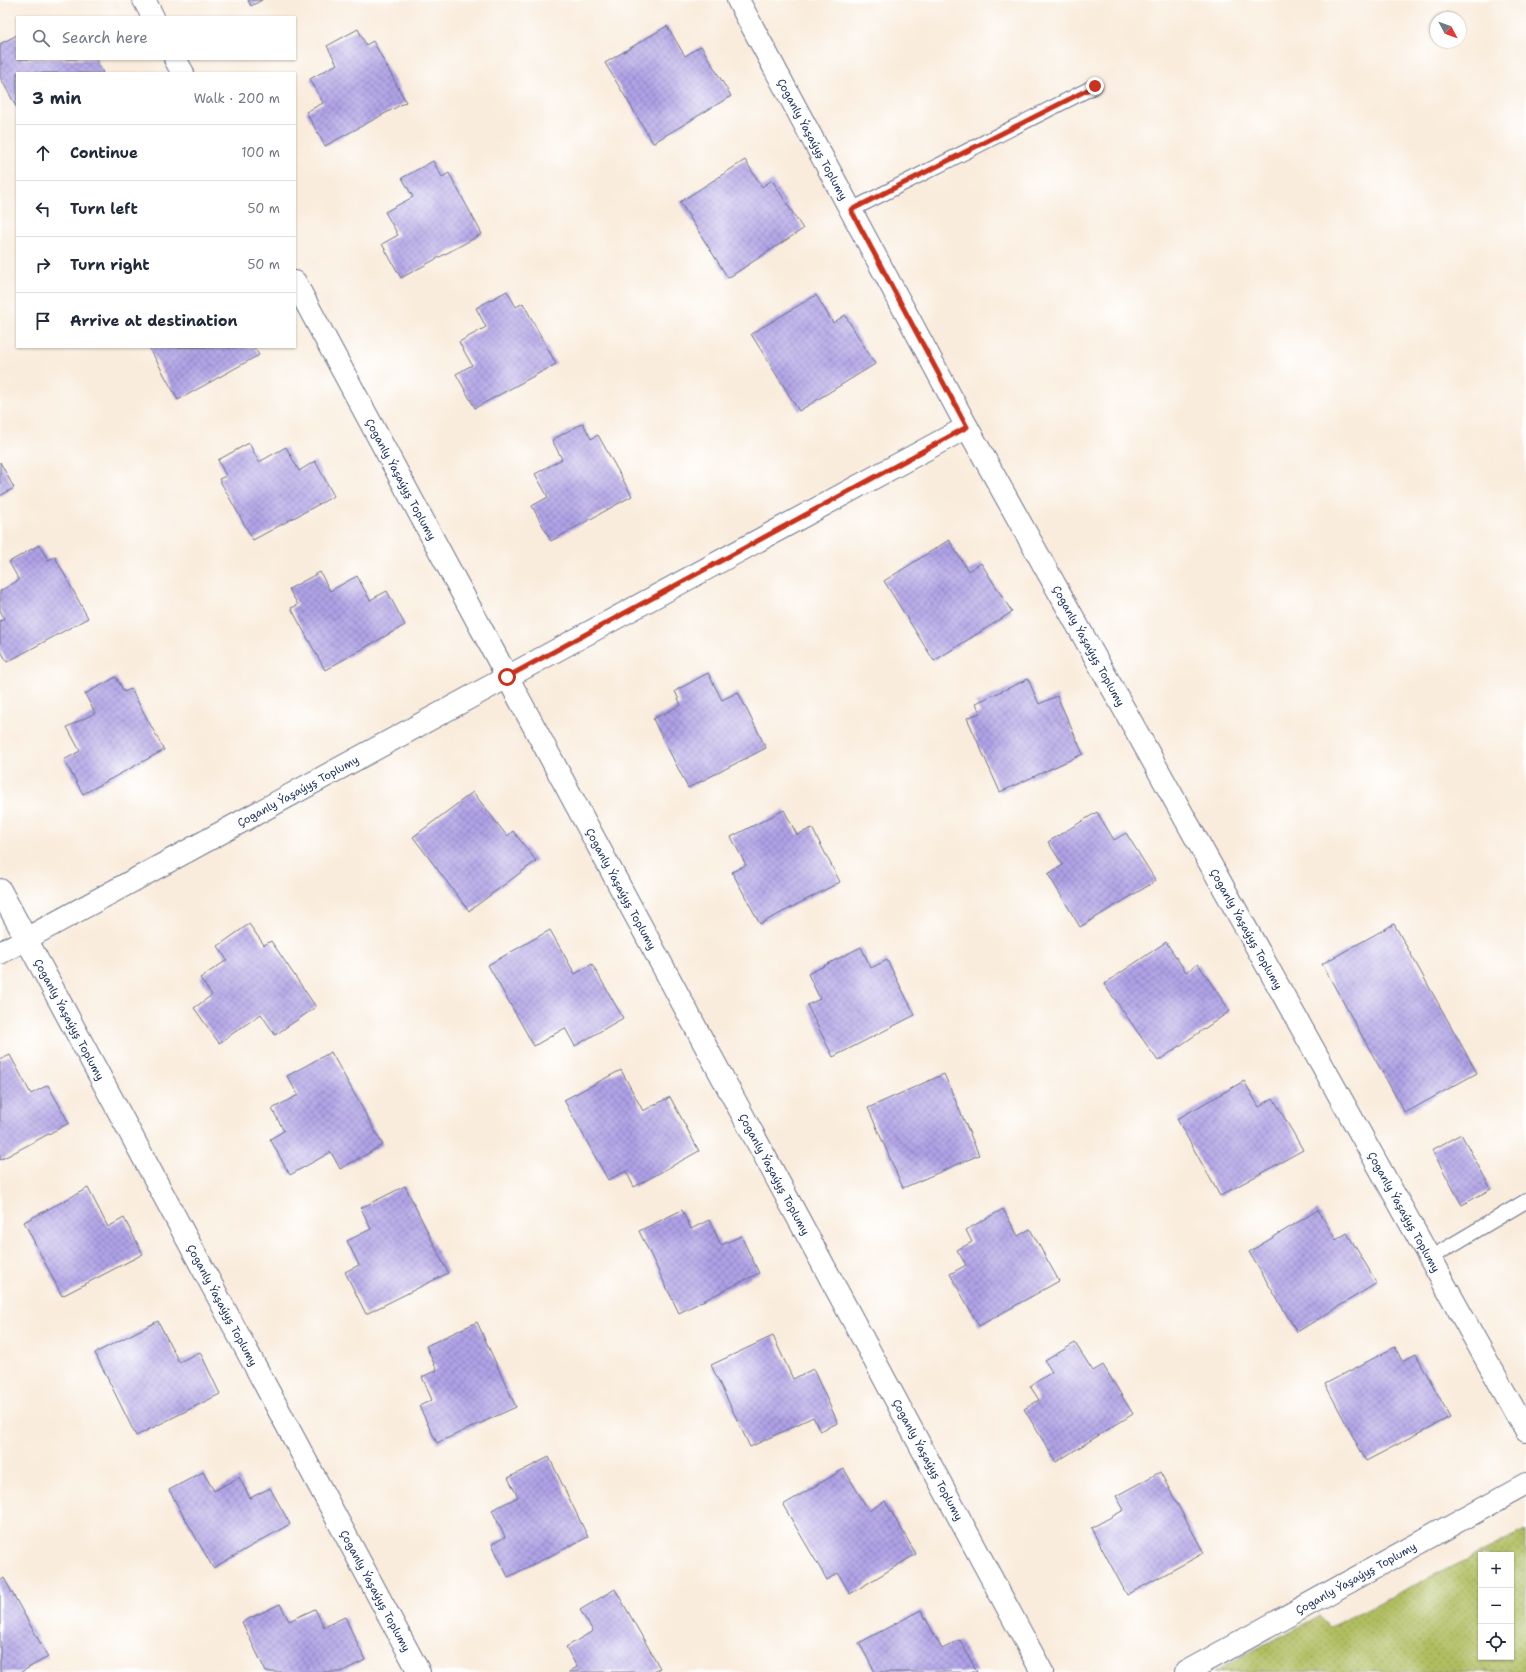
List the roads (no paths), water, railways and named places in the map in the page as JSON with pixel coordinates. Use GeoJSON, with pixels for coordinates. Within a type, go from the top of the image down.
{"type":"FeatureCollection","features":[{"type":"Feature","properties":{"kind":"street"},"geometry":{"type":"LineString","coordinates":[[144,0],[152,16]]}},
{"type":"Feature","properties":{"kind":"street","name":"Çoganly Ýaşaýyş Toplumy"},"geometry":{"type":"LineString","coordinates":[[738,0],[967,427],[1526,1431]]}},
{"type":"Feature","properties":{"kind":"street"},"geometry":{"type":"LineString","coordinates":[[176,60],[182,72]]}},
{"type":"Feature","properties":{"kind":"street","name":"Çoganly Ýaşaýyş Toplumy"},"geometry":{"type":"LineString","coordinates":[[296,284],[1042,1672]]}},
{"type":"Feature","properties":{"kind":"street","name":"Çoganly Ýaşaýyş Toplumy"},"geometry":{"type":"LineString","coordinates":[[0,953],[967,427]]}},
{"type":"Feature","properties":{"kind":"street","name":"Çoganly Ýaşaýyş Toplumy"},"geometry":{"type":"LineString","coordinates":[[0,890],[419,1672]]}},
{"type":"Feature","properties":{"kind":"street","name":"Çoganly Ýaşaýyş Toplumy"},"geometry":{"type":"LineString","coordinates":[[1186,1672],[1526,1484]]}},
{"type":"Feature","properties":{"kind":"lane"},"geometry":{"type":"LineString","coordinates":[[851,210],[1095,86]]}},
{"type":"Feature","properties":{"kind":"lane"},"geometry":{"type":"LineString","coordinates":[[1430,1258],[1526,1201]]}}]}
